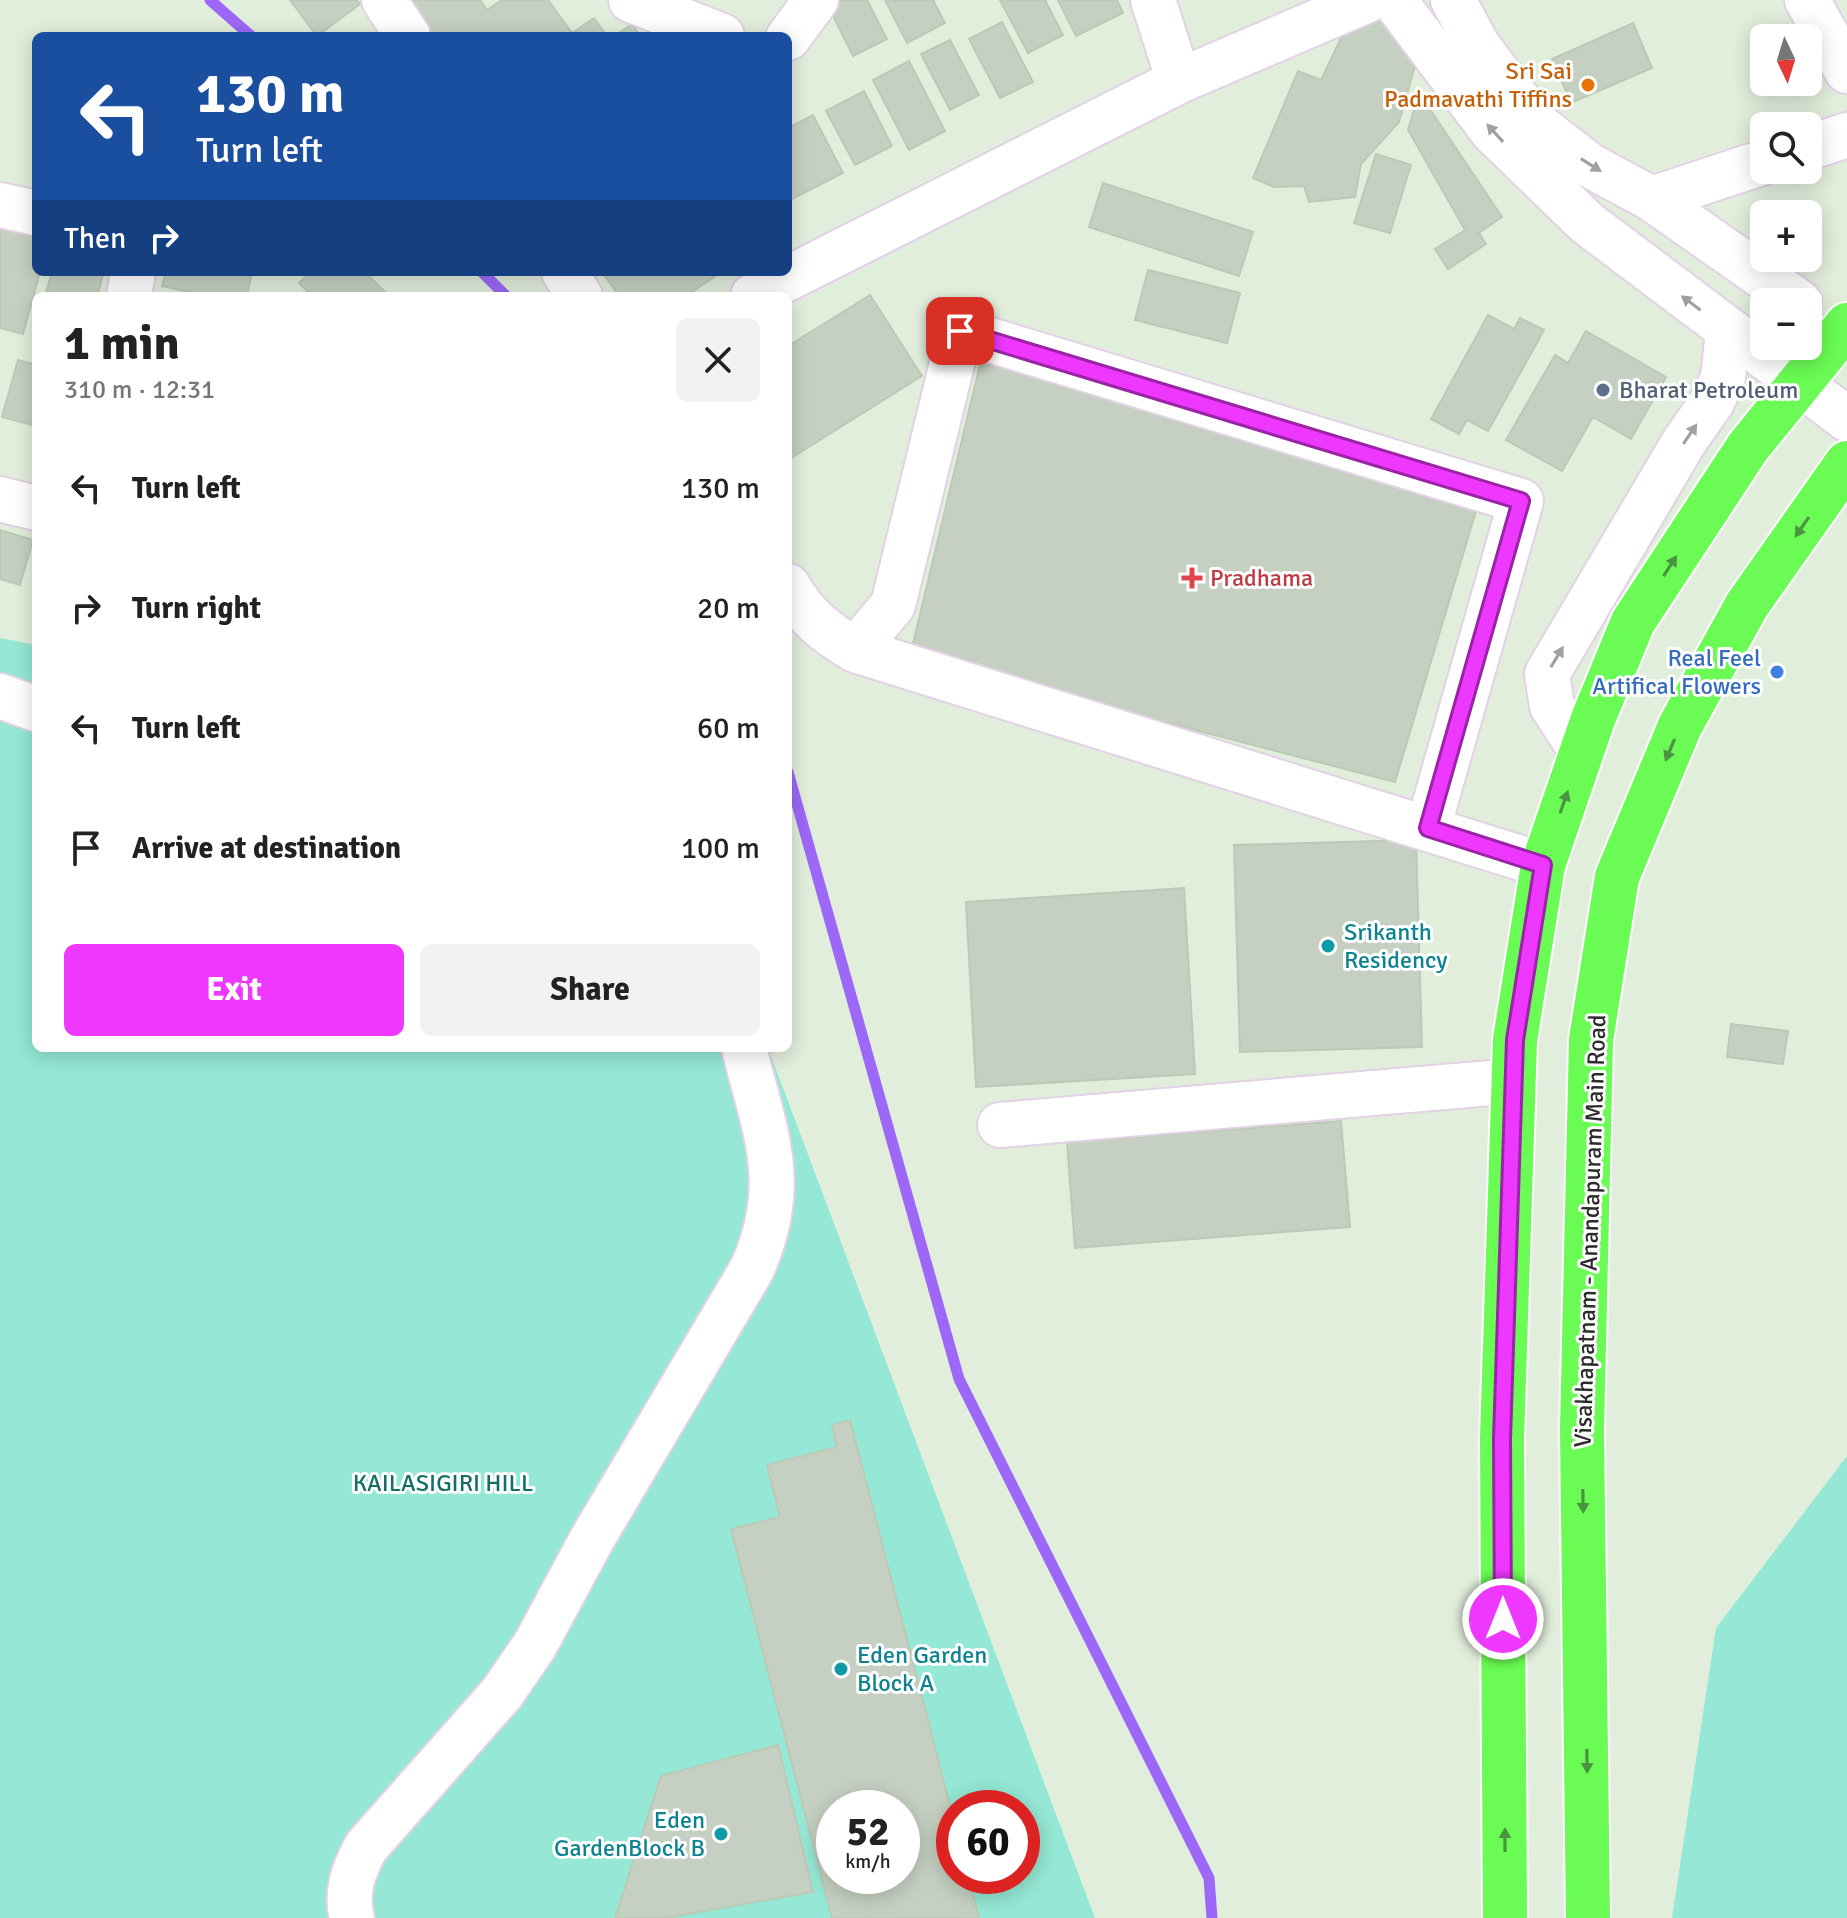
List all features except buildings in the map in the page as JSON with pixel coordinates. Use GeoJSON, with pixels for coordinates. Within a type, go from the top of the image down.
{"type":"FeatureCollection","features":[{"type":"Feature","properties":{"kind":"main road"},"geometry":{"type":"LineString","coordinates":[[1505,1918],[1502,1439],[1515,1040],[1543,865],[1582,752],[1633,622],[1748,447],[1798,384],[1835,325]]}},
{"type":"Feature","properties":{"kind":"main road","name":"Visakhapatnam - Anandapuram Main Road"},"geometry":{"type":"LineString","coordinates":[[1588,1918],[1582,1430],[1591,1040],[1617,877],[1680,726],[1747,605],[1847,463]]}},
{"type":"Feature","properties":{"kind":"street"},"geometry":{"type":"LineString","coordinates":[[384,0],[405,32]]}},
{"type":"Feature","properties":{"kind":"street"},"geometry":{"type":"LineString","coordinates":[[631,0],[712,32]]}},
{"type":"Feature","properties":{"kind":"street"},"geometry":{"type":"LineString","coordinates":[[792,33],[816,0]]}},
{"type":"Feature","properties":{"kind":"street"},"geometry":{"type":"LineString","coordinates":[[1153,0],[1179,81]]}},
{"type":"Feature","properties":{"kind":"street"},"geometry":{"type":"LineString","coordinates":[[761,292],[1179,81],[1368,0]]}},
{"type":"Feature","properties":{"kind":"street"},"geometry":{"type":"LineString","coordinates":[[1394,0],[1493,132],[1587,223],[1847,419]]}},
{"type":"Feature","properties":{"kind":"street"},"geometry":{"type":"LineString","coordinates":[[1453,0],[1478,46],[1536,124],[1589,165],[1652,199],[1779,288]]}},
{"type":"Feature","properties":{"kind":"street"},"geometry":{"type":"LineString","coordinates":[[1807,0],[1847,71]]}},
{"type":"Feature","properties":{"kind":"street"},"geometry":{"type":"LineString","coordinates":[[1822,143],[1847,135]]}},
{"type":"Feature","properties":{"kind":"street"},"geometry":{"type":"LineString","coordinates":[[1652,199],[1750,167]]}},
{"type":"Feature","properties":{"kind":"street"},"geometry":{"type":"LineString","coordinates":[[0,205],[32,212]]}},
{"type":"Feature","properties":{"kind":"street"},"geometry":{"type":"LineString","coordinates":[[855,650],[876,629],[897,595],[960,331],[1521,501],[1428,828]]}},
{"type":"Feature","properties":{"kind":"street"},"geometry":{"type":"LineString","coordinates":[[1582,752],[1552,706],[1547,674],[1684,442],[1712,402],[1723,378],[1728,331]]}},
{"type":"Feature","properties":{"kind":"street"},"geometry":{"type":"LineString","coordinates":[[0,499],[32,507]]}},
{"type":"Feature","properties":{"kind":"street"},"geometry":{"type":"LineString","coordinates":[[792,593],[801,609],[823,632],[855,650],[1543,865]]}},
{"type":"Feature","properties":{"kind":"street"},"geometry":{"type":"LineString","coordinates":[[0,696],[32,708]]}},
{"type":"Feature","properties":{"kind":"street"},"geometry":{"type":"LineString","coordinates":[[352,1918],[350,1889],[355,1866],[366,1847],[502,1693],[535,1645],[592,1539],[752,1269],[767,1235],[774,1192],[771,1157],[745,1052]]}},
{"type":"Feature","properties":{"kind":"street"},"geometry":{"type":"LineString","coordinates":[[1000,1125],[1514,1081]]}},
{"type":"Feature","properties":{"kind":"green space","name":"KAILASIGIRI HILL"},"geometry":{"type":"Polygon","coordinates":[[[0,638],[32,644],[32,1052],[770,1052],[1095,1918],[0,1918],[0,638]]]}},
{"type":"Feature","properties":{"kind":"green space"},"geometry":{"type":"Polygon","coordinates":[[[1847,1456],[1847,1918],[1672,1918],[1716,1628],[1847,1456]]]}},
{"type":"Feature","properties":{"kind":"waterway"},"geometry":{"type":"LineString","coordinates":[[210,0],[246,32]]}},
{"type":"Feature","properties":{"kind":"waterway"},"geometry":{"type":"LineString","coordinates":[[486,276],[502,292]]}},
{"type":"Feature","properties":{"kind":"waterway"},"geometry":{"type":"LineString","coordinates":[[792,786],[959,1379],[1209,1878],[1212,1918]]}},
{"type":"Feature","properties":{"kind":"place","name":"Sri Sai Padmavathi Tiffins"},"geometry":{"type":"Point","coordinates":[1588,85]}},
{"type":"Feature","properties":{"kind":"place","name":"Bharat Petroleum"},"geometry":{"type":"Point","coordinates":[1603,390]}},
{"type":"Feature","properties":{"kind":"place","name":"Pradhama"},"geometry":{"type":"Point","coordinates":[1192,578]}},
{"type":"Feature","properties":{"kind":"place","name":"Real Feel Artifical Flowers"},"geometry":{"type":"Point","coordinates":[1777,672]}},
{"type":"Feature","properties":{"kind":"place","name":"Srikanth Residency"},"geometry":{"type":"Point","coordinates":[1328,946]}},
{"type":"Feature","properties":{"kind":"place","name":"Eden Garden Block A"},"geometry":{"type":"Point","coordinates":[841,1669]}},
{"type":"Feature","properties":{"kind":"place","name":"Eden GardenBlock B"},"geometry":{"type":"Point","coordinates":[721,1834]}},
{"type":"Feature","properties":{"kind":"route"},"geometry":{"type":"LineString","coordinates":[[960,331],[1521,501],[1428,828],[1543,865],[1515,1040],[1502,1439],[1503,1619]]}}]}
